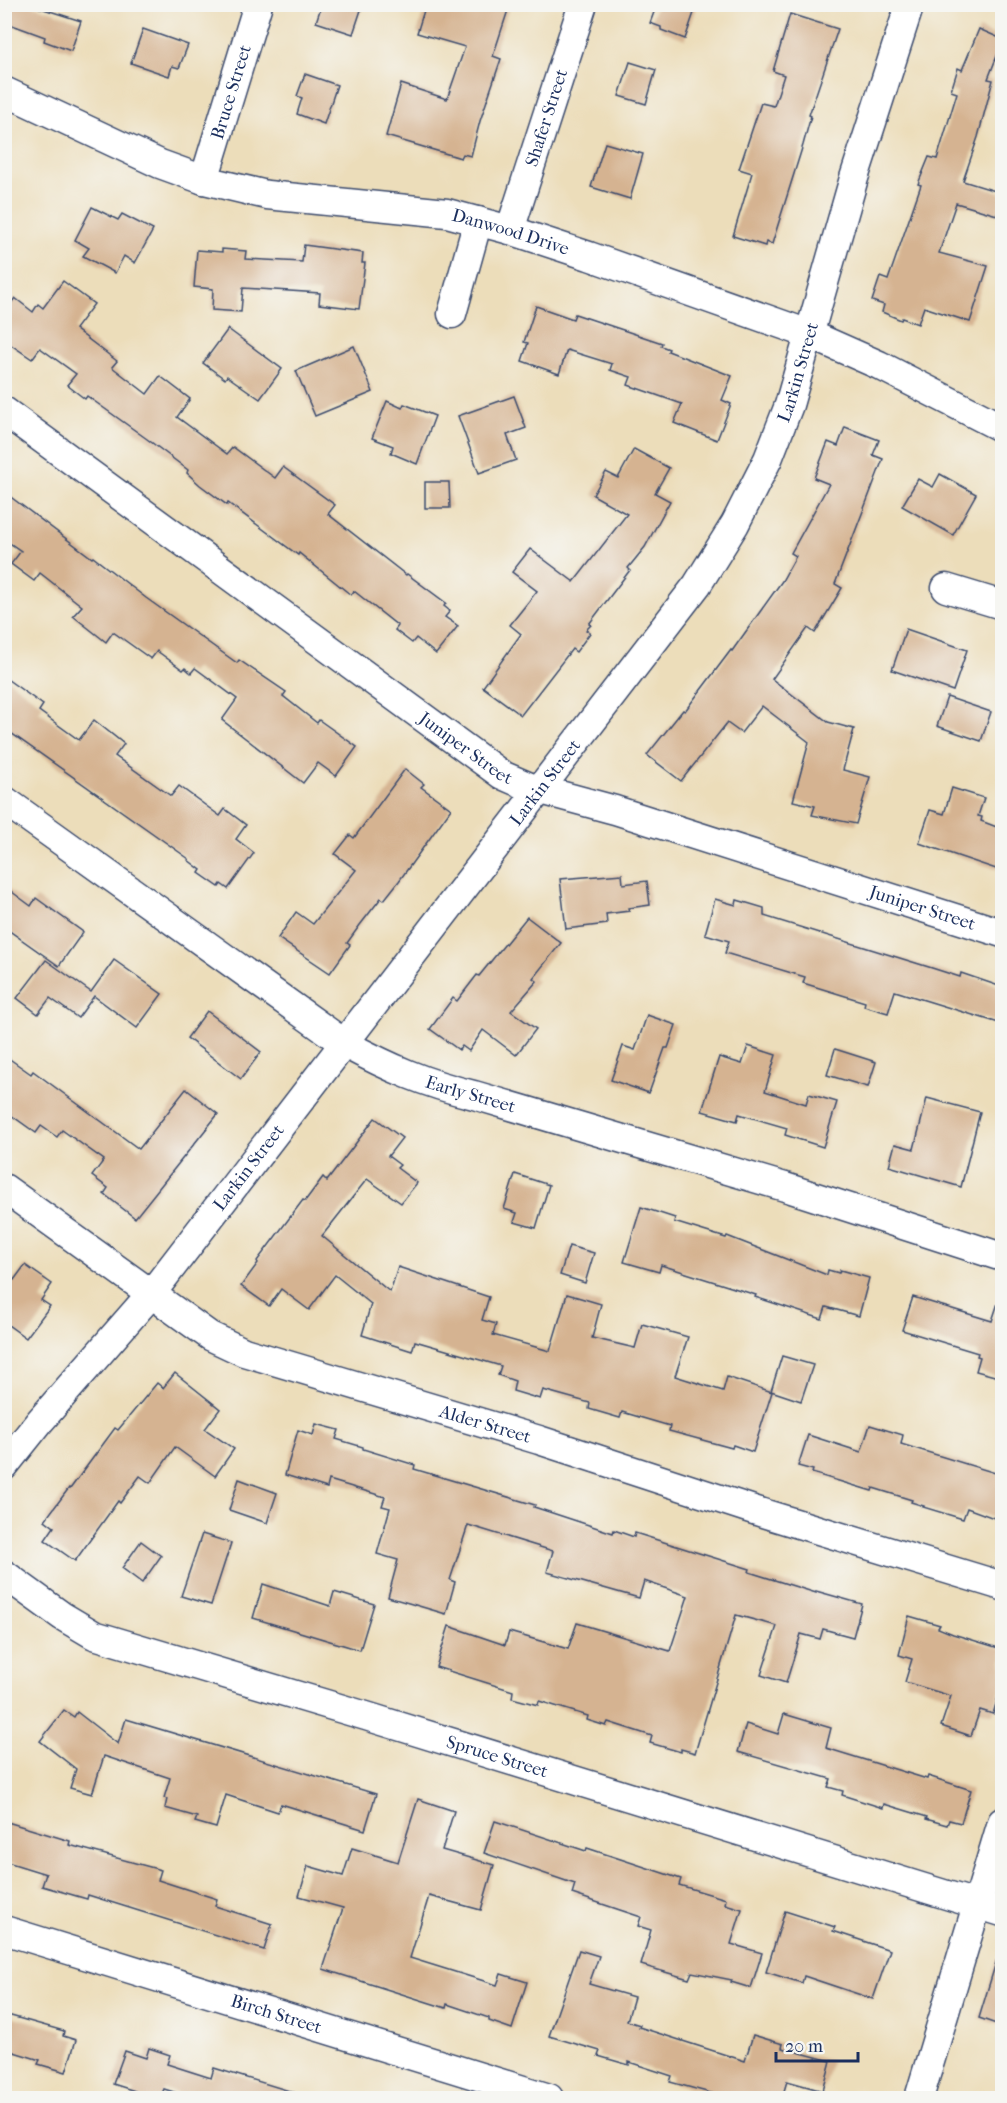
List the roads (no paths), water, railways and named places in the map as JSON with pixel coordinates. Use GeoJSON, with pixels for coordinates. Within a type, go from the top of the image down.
{"type":"FeatureCollection","features":[{"type":"Feature","properties":{"kind":"street","name":"Bruce Street"},"geometry":{"type":"LineString","coordinates":[[204,180],[258,4]]}},
{"type":"Feature","properties":{"kind":"street","name":"Shafer Street"},"geometry":{"type":"LineString","coordinates":[[510,230],[583,4]]}},
{"type":"Feature","properties":{"kind":"street","name":"Larkin Street"},"geometry":{"type":"LineString","coordinates":[[4,1466],[40,1421],[151,1294],[697,585],[735,524],[768,459],[789,405],[854,178],[910,4]]}},
{"type":"Feature","properties":{"kind":"street","name":"Danwood Drive"},"geometry":{"type":"LineString","coordinates":[[4,91],[160,164],[204,180],[267,195],[447,213],[510,230],[809,334],[879,365],[1002,428]]}},
{"type":"Feature","properties":{"kind":"street"},"geometry":{"type":"LineString","coordinates":[[452,314],[478,221]]}},
{"type":"Feature","properties":{"kind":"street","name":"Juniper Street"},"geometry":{"type":"LineString","coordinates":[[4,411],[502,775],[541,790],[615,810],[1002,933]]}},
{"type":"Feature","properties":{"kind":"street"},"geometry":{"type":"LineString","coordinates":[[946,588],[1002,605]]}},
{"type":"Feature","properties":{"kind":"street","name":"Early Street"},"geometry":{"type":"LineString","coordinates":[[4,800],[345,1044],[388,1067],[435,1085],[785,1186],[1002,1257]]}},
{"type":"Feature","properties":{"kind":"street","name":"Alder Street"},"geometry":{"type":"LineString","coordinates":[[4,1188],[210,1336],[244,1352],[538,1440],[766,1514],[1002,1586]]}},
{"type":"Feature","properties":{"kind":"street","name":"Spruce Street"},"geometry":{"type":"LineString","coordinates":[[4,1574],[62,1616],[94,1635],[990,1908]]}},
{"type":"Feature","properties":{"kind":"street"},"geometry":{"type":"LineString","coordinates":[[919,2098],[990,1908],[1002,1822]]}},
{"type":"Feature","properties":{"kind":"street","name":"Birch Street"},"geometry":{"type":"LineString","coordinates":[[4,1930],[549,2098]]}}]}
